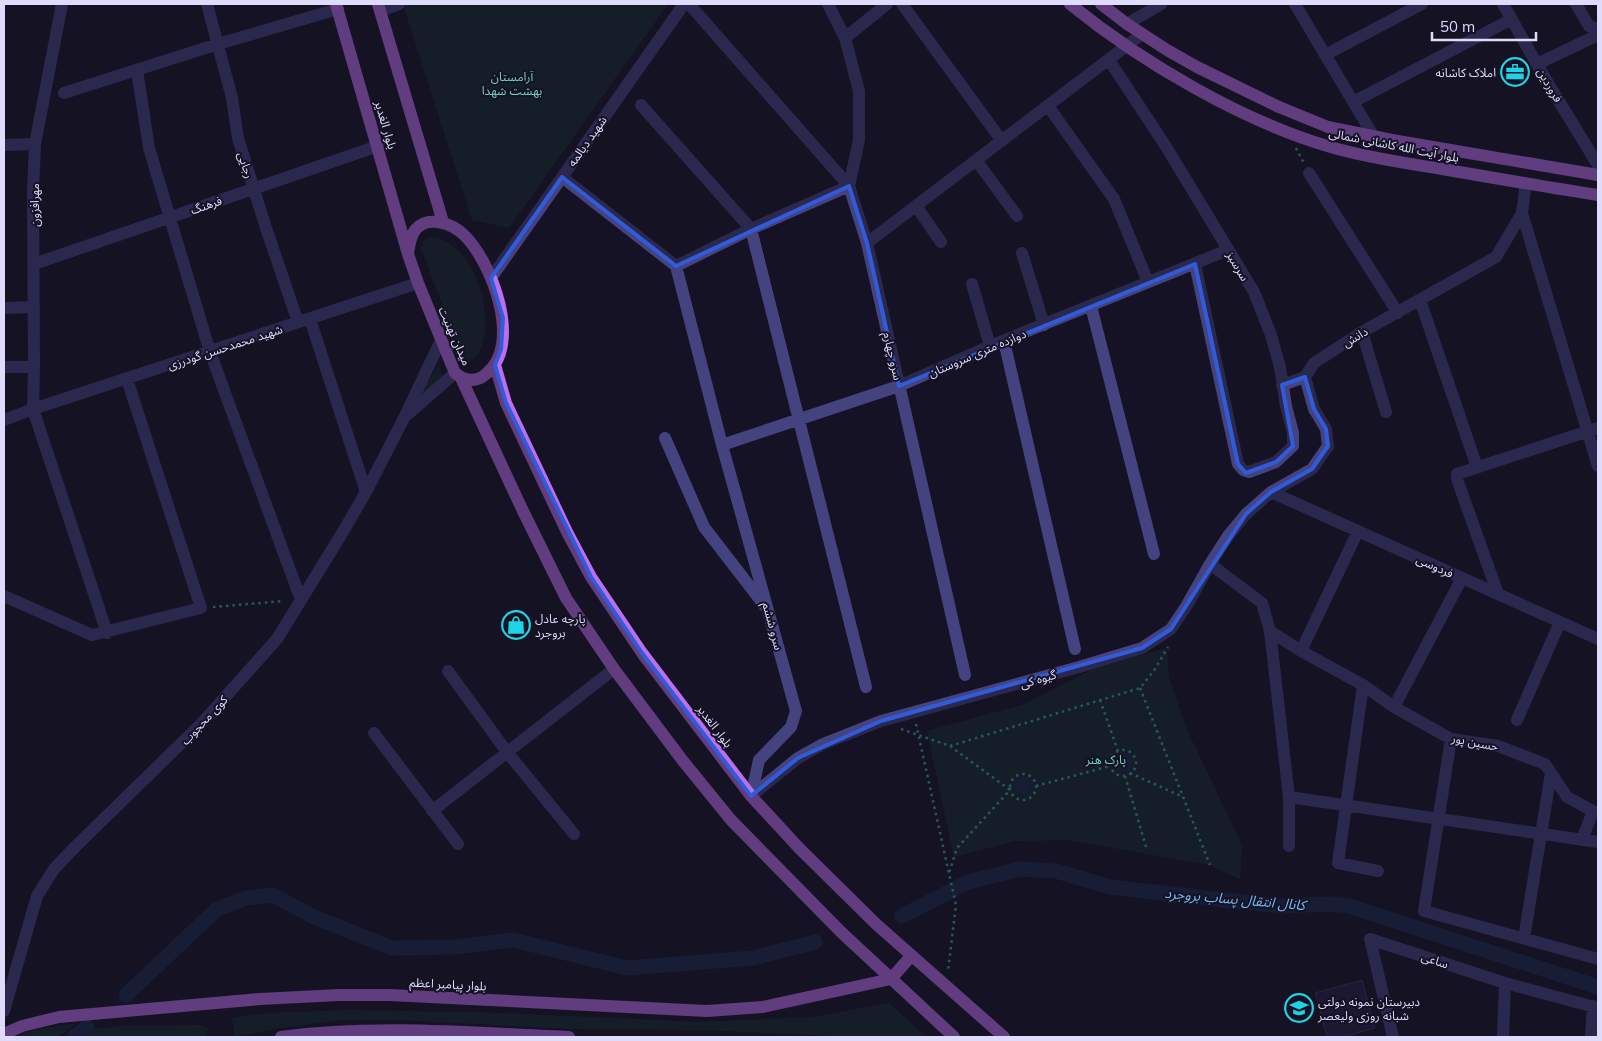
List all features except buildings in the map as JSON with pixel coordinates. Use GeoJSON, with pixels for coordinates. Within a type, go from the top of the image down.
{"type":"FeatureCollection","features":[{"type":"Feature","properties":{"kind":"main road","name":"بلوار آیت الله کاشانی شمالی"},"geometry":{"type":"LineString","coordinates":[[1070,4],[1127,46],[1186,82],[1225,104],[1286,132],[1335,149],[1368,156],[1598,195]]}},
{"type":"Feature","properties":{"kind":"main road","name":"بلوار آیت الله کاشانی شمالی"},"geometry":{"type":"LineString","coordinates":[[1101,4],[1126,24],[1167,50],[1227,83],[1302,118],[1328,127],[1374,137],[1598,175]]}},
{"type":"Feature","properties":{"kind":"main road","name":"بلوار الغدیر"},"geometry":{"type":"LineString","coordinates":[[337,6],[408,254]]}},
{"type":"Feature","properties":{"kind":"main road"},"geometry":{"type":"LineString","coordinates":[[379,7],[442,222]]}},
{"type":"Feature","properties":{"kind":"main road"},"geometry":{"type":"LineString","coordinates":[[408,254],[411,237],[416,229],[429,223],[442,222],[460,231],[470,241],[491,278],[503,318],[501,349],[495,365]]}},
{"type":"Feature","properties":{"kind":"main road","name":"میدان تهنیت"},"geometry":{"type":"LineString","coordinates":[[408,254],[441,340],[458,376],[466,380],[475,380],[484,376],[495,365]]}},
{"type":"Feature","properties":{"kind":"main road","name":"بلوار الغدیر"},"geometry":{"type":"LineString","coordinates":[[495,365],[506,403],[567,532],[591,577],[642,653],[751,796],[799,848],[996,1035]]}},
{"type":"Feature","properties":{"kind":"main road"},"geometry":{"type":"LineString","coordinates":[[458,376],[566,598],[614,670],[683,761],[731,820],[810,902],[954,1037]]}},
{"type":"Feature","properties":{"kind":"main road"},"geometry":{"type":"LineString","coordinates":[[891,979],[911,956]]}},
{"type":"Feature","properties":{"kind":"main road","name":"بلوار پیامبر اعظم"},"geometry":{"type":"LineString","coordinates":[[4,1034],[22,1026],[59,1017],[303,996],[390,995],[707,1010],[742,1009],[891,979]]}},
{"type":"Feature","properties":{"kind":"main road"},"geometry":{"type":"LineString","coordinates":[[281,1037],[328,1032],[374,1031],[569,1037]]}},
{"type":"Feature","properties":{"kind":"street","name":"مهرافزون"},"geometry":{"type":"LineString","coordinates":[[62,4],[35,144],[33,191],[33,409],[107,633]]}},
{"type":"Feature","properties":{"kind":"street","name":"رجایی"},"geometry":{"type":"LineString","coordinates":[[207,4],[232,98],[238,138],[266,228],[304,320],[366,492]]}},
{"type":"Feature","properties":{"kind":"street"},"geometry":{"type":"LineString","coordinates":[[379,7],[399,4]]}},
{"type":"Feature","properties":{"kind":"street","name":"شهید دیالمه"},"geometry":{"type":"LineString","coordinates":[[491,278],[684,4]]}},
{"type":"Feature","properties":{"kind":"street"},"geometry":{"type":"LineString","coordinates":[[562,177],[676,266],[751,229],[849,186],[689,4]]}},
{"type":"Feature","properties":{"kind":"street","name":"سرو چهارم"},"geometry":{"type":"LineString","coordinates":[[828,4],[845,38],[859,91],[859,140],[849,186],[867,243],[965,675]]}},
{"type":"Feature","properties":{"kind":"street"},"geometry":{"type":"LineString","coordinates":[[845,38],[886,4]]}},
{"type":"Feature","properties":{"kind":"street"},"geometry":{"type":"LineString","coordinates":[[902,4],[1002,141]]}},
{"type":"Feature","properties":{"kind":"street"},"geometry":{"type":"LineString","coordinates":[[1126,24],[1161,4]]}},
{"type":"Feature","properties":{"kind":"street"},"geometry":{"type":"LineString","coordinates":[[1310,4],[1297,7],[1374,137]]}},
{"type":"Feature","properties":{"kind":"street"},"geometry":{"type":"LineString","coordinates":[[1326,55],[1422,4]]}},
{"type":"Feature","properties":{"kind":"street","name":"فروردین"},"geometry":{"type":"LineString","coordinates":[[1503,4],[1598,165]]}},
{"type":"Feature","properties":{"kind":"street"},"geometry":{"type":"LineString","coordinates":[[1576,4],[1589,26],[1598,29]]}},
{"type":"Feature","properties":{"kind":"street"},"geometry":{"type":"LineString","coordinates":[[64,92],[337,6]]}},
{"type":"Feature","properties":{"kind":"street"},"geometry":{"type":"LineString","coordinates":[[1353,102],[1512,20]]}},
{"type":"Feature","properties":{"kind":"street"},"geometry":{"type":"LineString","coordinates":[[867,243],[1142,34]]}},
{"type":"Feature","properties":{"kind":"street"},"geometry":{"type":"LineString","coordinates":[[1537,64],[1598,35]]}},
{"type":"Feature","properties":{"kind":"street","name":"سرسبز"},"geometry":{"type":"LineString","coordinates":[[1109,60],[1165,145],[1254,292],[1271,335],[1280,368],[1293,433],[1293,446],[1276,462],[1249,472],[1243,470],[1238,464],[1195,264]]}},
{"type":"Feature","properties":{"kind":"street"},"geometry":{"type":"LineString","coordinates":[[138,70],[149,148],[210,352],[301,600]]}},
{"type":"Feature","properties":{"kind":"street"},"geometry":{"type":"LineString","coordinates":[[641,106],[751,229],[866,687]]}},
{"type":"Feature","properties":{"kind":"street"},"geometry":{"type":"LineString","coordinates":[[1048,106],[1114,199],[1148,282]]}},
{"type":"Feature","properties":{"kind":"street"},"geometry":{"type":"LineString","coordinates":[[4,145],[35,144]]}},
{"type":"Feature","properties":{"kind":"street","name":"فرهنگ"},"geometry":{"type":"LineString","coordinates":[[34,264],[378,146]]}},
{"type":"Feature","properties":{"kind":"street"},"geometry":{"type":"LineString","coordinates":[[976,160],[1017,216]]}},
{"type":"Feature","properties":{"kind":"street"},"geometry":{"type":"LineString","coordinates":[[1309,173],[1398,313]]}},
{"type":"Feature","properties":{"kind":"street","name":"دانش"},"geometry":{"type":"LineString","coordinates":[[1305,377],[1314,362],[1362,332],[1496,257],[1522,213],[1526,183]]}},
{"type":"Feature","properties":{"kind":"street"},"geometry":{"type":"LineString","coordinates":[[916,206],[941,242]]}},
{"type":"Feature","properties":{"kind":"street","name":"دانش"},"geometry":{"type":"LineString","coordinates":[[1522,213],[1592,430],[1598,466]]}},
{"type":"Feature","properties":{"kind":"street","name":"دوازده متری سروستان"},"geometry":{"type":"LineString","coordinates":[[722,445],[899,386],[990,346],[1228,250]]}},
{"type":"Feature","properties":{"kind":"street"},"geometry":{"type":"LineString","coordinates":[[1022,254],[1044,325]]}},
{"type":"Feature","properties":{"kind":"street","name":"سرو ششم"},"geometry":{"type":"LineString","coordinates":[[676,266],[722,445],[796,711],[791,727],[759,760],[751,796]]}},
{"type":"Feature","properties":{"kind":"street","name":"شهید محمدحسن گودرزی"},"geometry":{"type":"LineString","coordinates":[[4,420],[418,283]]}},
{"type":"Feature","properties":{"kind":"street"},"geometry":{"type":"LineString","coordinates":[[972,284],[990,346]]}},
{"type":"Feature","properties":{"kind":"street"},"geometry":{"type":"LineString","coordinates":[[1420,300],[1477,467]]}},
{"type":"Feature","properties":{"kind":"street"},"geometry":{"type":"LineString","coordinates":[[1091,306],[1154,554]]}},
{"type":"Feature","properties":{"kind":"street"},"geometry":{"type":"LineString","coordinates":[[4,308],[34,307]]}},
{"type":"Feature","properties":{"kind":"street"},"geometry":{"type":"LineString","coordinates":[[1362,332],[1386,412]]}},
{"type":"Feature","properties":{"kind":"street","name":"کوی محجوب"},"geometry":{"type":"LineString","coordinates":[[4,1011],[37,896],[54,870],[201,724],[277,639],[366,492],[441,340]]}},
{"type":"Feature","properties":{"kind":"street"},"geometry":{"type":"LineString","coordinates":[[1004,341],[1075,649]]}},
{"type":"Feature","properties":{"kind":"street"},"geometry":{"type":"LineString","coordinates":[[4,367],[34,367]]}},
{"type":"Feature","properties":{"kind":"street"},"geometry":{"type":"LineString","coordinates":[[404,418],[458,376]]}},
{"type":"Feature","properties":{"kind":"street"},"geometry":{"type":"LineString","coordinates":[[1271,492],[1312,468],[1328,446],[1326,429],[1314,409],[1305,377],[1282,384]]}},
{"type":"Feature","properties":{"kind":"street"},"geometry":{"type":"LineString","coordinates":[[4,596],[92,635],[107,633],[201,608],[127,379]]}},
{"type":"Feature","properties":{"kind":"street"},"geometry":{"type":"LineString","coordinates":[[1498,594],[1457,479],[1457,474],[1592,430]]}},
{"type":"Feature","properties":{"kind":"street"},"geometry":{"type":"LineString","coordinates":[[665,438],[704,528],[769,612]]}},
{"type":"Feature","properties":{"kind":"street","name":"گیوه کی"},"geometry":{"type":"LineString","coordinates":[[751,796],[798,758],[823,744],[881,721],[1142,648],[1170,628],[1187,605],[1228,536],[1246,514],[1271,492]]}},
{"type":"Feature","properties":{"kind":"street","name":"فردوسی"},"geometry":{"type":"LineString","coordinates":[[1271,492],[1598,639]]}},
{"type":"Feature","properties":{"kind":"street"},"geometry":{"type":"LineString","coordinates":[[1301,651],[1358,531]]}},
{"type":"Feature","properties":{"kind":"street"},"geometry":{"type":"LineString","coordinates":[[1210,564],[1262,602],[1270,632],[1289,798],[1289,846]]}},
{"type":"Feature","properties":{"kind":"street"},"geometry":{"type":"LineString","coordinates":[[1394,707],[1462,578]]}},
{"type":"Feature","properties":{"kind":"street"},"geometry":{"type":"LineString","coordinates":[[1517,720],[1560,622]]}},
{"type":"Feature","properties":{"kind":"street","name":"حسین پور"},"geometry":{"type":"LineString","coordinates":[[1270,632],[1363,685],[1394,707],[1451,739],[1498,746],[1544,764],[1567,797],[1596,806],[1582,840]]}},
{"type":"Feature","properties":{"kind":"street"},"geometry":{"type":"LineString","coordinates":[[432,810],[614,670]]}},
{"type":"Feature","properties":{"kind":"street"},"geometry":{"type":"LineString","coordinates":[[448,671],[507,752],[574,834]]}},
{"type":"Feature","properties":{"kind":"street"},"geometry":{"type":"LineString","coordinates":[[1363,685],[1338,862],[1378,871]]}},
{"type":"Feature","properties":{"kind":"street"},"geometry":{"type":"LineString","coordinates":[[374,733],[458,844]]}},
{"type":"Feature","properties":{"kind":"street"},"geometry":{"type":"LineString","coordinates":[[1451,739],[1424,911],[1598,959]]}},
{"type":"Feature","properties":{"kind":"street"},"geometry":{"type":"LineString","coordinates":[[1524,938],[1551,773]]}},
{"type":"Feature","properties":{"kind":"street"},"geometry":{"type":"LineString","coordinates":[[1289,798],[1598,842]]}},
{"type":"Feature","properties":{"kind":"street","name":"ساعی"},"geometry":{"type":"LineString","coordinates":[[1393,1037],[1370,939],[1505,983],[1595,1007]]}},
{"type":"Feature","properties":{"kind":"street"},"geometry":{"type":"LineString","coordinates":[[1504,1037],[1505,983]]}},
{"type":"Feature","properties":{"kind":"street"},"geometry":{"type":"LineString","coordinates":[[1591,1037],[1595,1007]]}},
{"type":"Feature","properties":{"kind":"path"},"geometry":{"type":"LineString","coordinates":[[1286,132],[1309,173]]}},
{"type":"Feature","properties":{"kind":"path"},"geometry":{"type":"LineString","coordinates":[[201,608],[301,600]]}},
{"type":"Feature","properties":{"kind":"path"},"geometry":{"type":"LineString","coordinates":[[950,746],[1140,688],[1156,668],[1168,648],[1170,628]]}},
{"type":"Feature","properties":{"kind":"path"},"geometry":{"type":"LineString","coordinates":[[1140,688],[1210,865]]}},
{"type":"Feature","properties":{"kind":"path"},"geometry":{"type":"LineString","coordinates":[[1100,700],[1118,751]]}},
{"type":"Feature","properties":{"kind":"path"},"geometry":{"type":"LineString","coordinates":[[914,713],[956,905],[947,988]]}},
{"type":"Feature","properties":{"kind":"path"},"geometry":{"type":"LineString","coordinates":[[881,721],[950,746],[1010,790],[1019,799],[1025,800],[1035,792],[1034,780],[1024,774],[1013,778],[1010,790],[957,848],[948,874]]}},
{"type":"Feature","properties":{"kind":"path"},"geometry":{"type":"LineString","coordinates":[[1118,751],[1130,752],[1136,762],[1134,768],[1125,776],[1113,772],[1110,766],[1113,754],[1118,751]]}},
{"type":"Feature","properties":{"kind":"path"},"geometry":{"type":"LineString","coordinates":[[1036,786],[1110,766]]}},
{"type":"Feature","properties":{"kind":"path"},"geometry":{"type":"LineString","coordinates":[[1130,773],[1183,797]]}},
{"type":"Feature","properties":{"kind":"path"},"geometry":{"type":"LineString","coordinates":[[1125,776],[1147,850]]}},
{"type":"Feature","properties":{"kind":"highlighted area"},"geometry":{"type":"Polygon","coordinates":[[[562,177],[676,266],[849,186],[867,243],[899,386],[1195,264],[1238,464],[1246,473],[1276,462],[1293,446],[1282,385],[1305,377],[1314,409],[1326,429],[1328,446],[1312,469],[1271,492],[1246,514],[1171,629],[1142,648],[881,721],[798,758],[751,796],[642,653],[591,577],[506,403],[495,365],[501,349],[503,318],[491,278],[562,177]]]}},
{"type":"Feature","properties":{"kind":"green space","name":"آرامستان بهشت شهدا"},"geometry":{"type":"Polygon","coordinates":[[[403,4],[668,4],[509,228],[472,220],[403,4]]]}},
{"type":"Feature","properties":{"kind":"green space"},"geometry":{"type":"Polygon","coordinates":[[[429,237],[445,241],[459,252],[471,268],[479,286],[484,307],[485,327],[482,345],[474,359],[469,360],[462,356],[421,248],[423,241],[429,237]]]}},
{"type":"Feature","properties":{"kind":"green space"},"geometry":{"type":"Polygon","coordinates":[[[439,365],[442,376],[418,397],[439,365]]]}},
{"type":"Feature","properties":{"kind":"green space","name":"پارک هنر"},"geometry":{"type":"Polygon","coordinates":[[[1167,648],[1169,677],[1187,730],[1242,845],[1240,879],[1210,865],[1068,840],[1015,841],[954,857],[927,731],[1025,704],[1093,669],[1167,648]]]}},
{"type":"Feature","properties":{"kind":"green space"},"geometry":{"type":"Polygon","coordinates":[[[889,1003],[926,1037],[859,1037],[702,1030],[573,1029],[399,1020],[342,1020],[273,1029],[235,1037],[232,1018],[268,1013],[350,1010],[503,1013],[700,1022],[813,1017],[889,1003]]]}},
{"type":"Feature","properties":{"kind":"green space"},"geometry":{"type":"Polygon","coordinates":[[[77,1023],[58,1037],[15,1037],[30,1031],[77,1023]]]}},
{"type":"Feature","properties":{"kind":"green space"},"geometry":{"type":"Polygon","coordinates":[[[200,1025],[209,1029],[203,1037],[86,1037],[96,1029],[120,1026],[200,1025]]]}},
{"type":"Feature","properties":{"kind":"water"},"geometry":{"type":"Polygon","coordinates":[[[1123,752],[1130,755],[1133,762],[1130,769],[1123,772],[1116,769],[1113,762],[1116,755],[1123,752]]]}},
{"type":"Feature","properties":{"kind":"water"},"geometry":{"type":"Polygon","coordinates":[[[1023,778],[1029,780],[1031,786],[1029,792],[1023,794],[1017,792],[1015,786],[1017,780],[1023,778]]]}},
{"type":"Feature","properties":{"kind":"waterway","name":"کانال انتقال پساب بروجرد"},"geometry":{"type":"LineString","coordinates":[[902,916],[968,882],[1020,869],[1056,871],[1110,887],[1279,906],[1332,904],[1349,906],[1598,987]]}},
{"type":"Feature","properties":{"kind":"waterway","name":"کانال انتقال پساب بروجرد"},"geometry":{"type":"LineString","coordinates":[[126,995],[216,910],[246,898],[273,895],[314,917],[391,948],[454,947],[513,940],[627,968],[753,958],[815,942]]}},
{"type":"Feature","properties":{"kind":"waterway","name":"کانال انتقال پساب بروجرد"},"geometry":{"type":"LineString","coordinates":[[74,1037],[87,1027]]}},
{"type":"Feature","properties":{"kind":"place","name":"املاک کاشانه"},"geometry":{"type":"Point","coordinates":[1515,72]}},
{"type":"Feature","properties":{"kind":"place","name":"پارچه عادل بروجرد"},"geometry":{"type":"Point","coordinates":[516,625]}},
{"type":"Feature","properties":{"kind":"place","name":"دبیرستان نمونه دولتی شبانه روزی ولیعصر"},"geometry":{"type":"Point","coordinates":[1299,1008]}}]}
